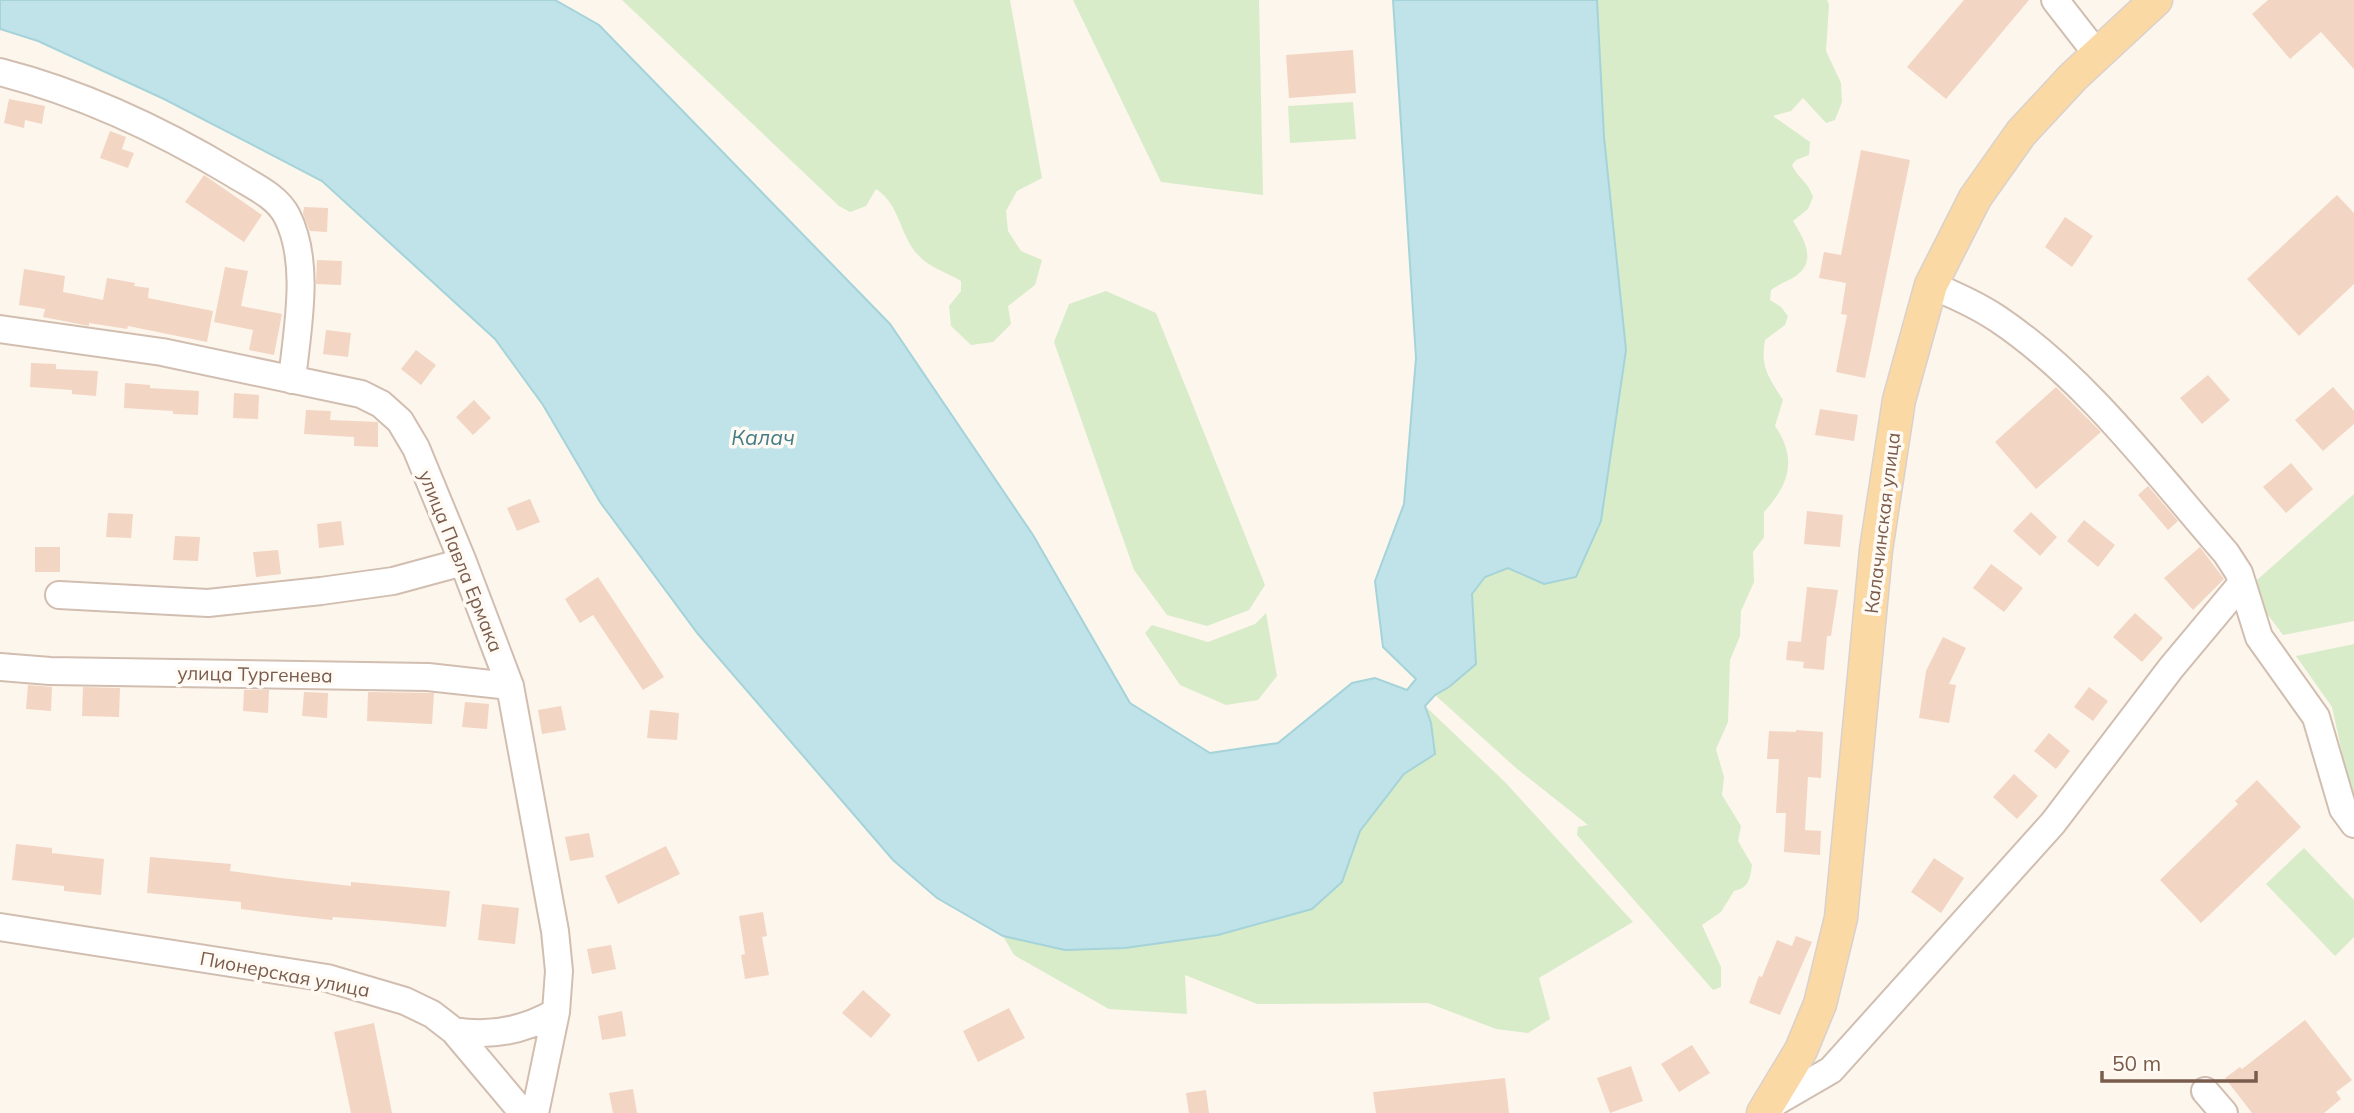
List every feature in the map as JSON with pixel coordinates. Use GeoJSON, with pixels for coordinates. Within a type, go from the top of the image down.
{"type":"FeatureCollection","features":[{"type":"Feature","properties":{"kind":"main road","name":"Калачинская улица"},"geometry":{"type":"LineString","coordinates":[[1766,1109],[1801,1050],[1820,1004],[1841,918],[1876,550],[1899,400],[1931,285],[1975,198],[2013,144],[2073,77],[2156,0]]}},
{"type":"Feature","properties":{"kind":"street"},"geometry":{"type":"LineString","coordinates":[[2055,0],[2097,54]]}},
{"type":"Feature","properties":{"kind":"street"},"geometry":{"type":"LineString","coordinates":[[0,72],[112,111],[194,150],[274,199],[287,215],[300,266],[300,299],[292,380]]}},
{"type":"Feature","properties":{"kind":"street"},"geometry":{"type":"LineString","coordinates":[[1931,285],[1971,303],[1999,320],[2064,373],[2095,404],[2226,554],[2239,573],[2259,637],[2316,717],[2343,809],[2354,824]]}},
{"type":"Feature","properties":{"kind":"street","name":"улица Павла Ермака"},"geometry":{"type":"LineString","coordinates":[[0,329],[162,352],[361,394],[381,404],[400,421],[416,448],[510,686],[555,931],[559,971],[556,1012],[535,1113]]}},
{"type":"Feature","properties":{"kind":"street"},"geometry":{"type":"LineString","coordinates":[[59,595],[208,603],[321,592],[393,581],[463,562]]}},
{"type":"Feature","properties":{"kind":"street"},"geometry":{"type":"LineString","coordinates":[[1766,1109],[1831,1070],[1840,1061],[2053,823],[2171,668],[2242,583]]}},
{"type":"Feature","properties":{"kind":"street","name":"улица Тургенева"},"geometry":{"type":"LineString","coordinates":[[0,667],[50,671],[428,677],[510,686]]}},
{"type":"Feature","properties":{"kind":"street","name":"Пионерская улица"},"geometry":{"type":"LineString","coordinates":[[0,927],[327,978],[405,1000],[432,1014],[454,1031],[523,1113]]}},
{"type":"Feature","properties":{"kind":"street"},"geometry":{"type":"LineString","coordinates":[[454,1031],[477,1035],[503,1032],[538,1023],[556,1012]]}},
{"type":"Feature","properties":{"kind":"street"},"geometry":{"type":"LineString","coordinates":[[2205,1091],[2224,1113]]}},
{"type":"Feature","properties":{"kind":"green space"},"geometry":{"type":"Polygon","coordinates":[[[622,0],[1010,0],[1042,178],[1017,191],[1006,211],[1008,231],[1021,251],[1042,260],[1035,285],[1008,306],[1011,324],[993,342],[971,345],[951,326],[949,306],[961,291],[961,281],[933,267],[919,256],[884,196],[876,189],[866,206],[850,212],[839,206],[622,0]]]}},
{"type":"Feature","properties":{"kind":"green space"},"geometry":{"type":"Polygon","coordinates":[[[1073,0],[1259,0],[1263,195],[1161,182],[1073,0]]]}},
{"type":"Feature","properties":{"kind":"green space"},"geometry":{"type":"Polygon","coordinates":[[[1597,0],[1827,0],[1826,51],[1841,83],[1842,102],[1835,120],[1826,123],[1803,98],[1791,111],[1773,116],[1810,142],[1809,155],[1796,160],[1792,165],[1809,187],[1813,197],[1808,209],[1793,221],[1806,249],[1803,270],[1771,290],[1770,300],[1788,316],[1785,325],[1765,340],[1764,358],[1767,372],[1783,400],[1775,426],[1782,438],[1788,460],[1785,481],[1764,512],[1764,537],[1753,552],[1754,582],[1741,611],[1740,636],[1730,660],[1728,722],[1716,749],[1724,777],[1722,795],[1741,826],[1738,841],[1752,865],[1746,885],[1734,891],[1721,912],[1702,925],[1721,967],[1721,987],[1713,990],[1577,835],[1578,827],[1588,825],[1516,768],[1435,695],[1476,664],[1472,594],[1485,577],[1508,568],[1544,584],[1604,137],[1597,0]]]}},
{"type":"Feature","properties":{"kind":"green space"},"geometry":{"type":"Polygon","coordinates":[[[1353,102],[1356,139],[1290,143],[1288,106],[1353,102]]]}},
{"type":"Feature","properties":{"kind":"green space"},"geometry":{"type":"Polygon","coordinates":[[[1106,291],[1156,313],[1265,585],[1249,610],[1207,626],[1167,615],[1134,570],[1054,342],[1069,304],[1106,291]]]}},
{"type":"Feature","properties":{"kind":"green space"},"geometry":{"type":"Polygon","coordinates":[[[2354,494],[2354,621],[2283,635],[2248,588],[2354,494]]]}},
{"type":"Feature","properties":{"kind":"green space"},"geometry":{"type":"Polygon","coordinates":[[[1266,613],[1277,676],[1258,700],[1226,705],[1180,685],[1145,633],[1152,625],[1208,642],[1255,624],[1266,613]]]}},
{"type":"Feature","properties":{"kind":"green space"},"geometry":{"type":"Polygon","coordinates":[[[2354,644],[2354,807],[2332,707],[2296,656],[2354,644]]]}},
{"type":"Feature","properties":{"kind":"green space"},"geometry":{"type":"Polygon","coordinates":[[[1425,706],[1505,782],[1633,922],[1539,978],[1550,1019],[1528,1033],[1496,1029],[1428,1003],[1257,1004],[1185,975],[1187,1014],[1109,1009],[1014,955],[1003,936],[1065,950],[1125,948],[1218,935],[1312,909],[1341,882],[1360,831],[1404,774],[1435,754],[1431,723],[1425,706]]]}},
{"type":"Feature","properties":{"kind":"green space"},"geometry":{"type":"Polygon","coordinates":[[[2304,848],[2354,900],[2354,937],[2335,956],[2266,884],[2304,848]]]}},
{"type":"Feature","properties":{"kind":"water","name":"Калач"},"geometry":{"type":"Polygon","coordinates":[[[0,0],[555,0],[599,25],[890,324],[1033,535],[1130,703],[1210,753],[1278,743],[1352,683],[1375,678],[1407,690],[1416,679],[1383,647],[1375,581],[1404,504],[1416,358],[1393,0],[1597,0],[1604,137],[1626,350],[1601,521],[1576,577],[1544,584],[1508,568],[1485,577],[1472,594],[1476,664],[1435,695],[1425,706],[1431,723],[1435,754],[1404,774],[1360,831],[1342,882],[1312,909],[1218,935],[1125,948],[1065,950],[1003,936],[937,898],[893,860],[698,634],[600,502],[543,405],[495,339],[322,181],[164,99],[38,41],[0,29],[0,0]]]}},
{"type":"Feature","properties":{"kind":"building"},"geometry":{"type":"Polygon","coordinates":[[[1964,0],[2029,0],[1946,99],[1907,67],[1964,0]]]}},
{"type":"Feature","properties":{"kind":"building"},"geometry":{"type":"Polygon","coordinates":[[[2268,0],[2354,0],[2354,69],[2321,32],[2290,59],[2252,14],[2268,0]]]}},
{"type":"Feature","properties":{"kind":"building"},"geometry":{"type":"Polygon","coordinates":[[[1353,50],[1356,93],[1289,98],[1286,55],[1353,50]]]}},
{"type":"Feature","properties":{"kind":"building"},"geometry":{"type":"Polygon","coordinates":[[[9,99],[45,106],[42,124],[25,120],[24,128],[4,123],[9,99]]]}},
{"type":"Feature","properties":{"kind":"building"},"geometry":{"type":"Polygon","coordinates":[[[110,131],[126,137],[122,149],[134,153],[128,168],[100,158],[110,131]]]}},
{"type":"Feature","properties":{"kind":"building"},"geometry":{"type":"Polygon","coordinates":[[[1861,150],[1910,160],[1865,378],[1836,372],[1847,315],[1841,314],[1846,283],[1819,278],[1824,252],[1841,255],[1861,150]]]}},
{"type":"Feature","properties":{"kind":"building"},"geometry":{"type":"Polygon","coordinates":[[[204,175],[262,215],[244,242],[185,202],[204,175]]]}},
{"type":"Feature","properties":{"kind":"building"},"geometry":{"type":"Polygon","coordinates":[[[2337,195],[2354,213],[2354,284],[2299,336],[2247,279],[2337,195]]]}},
{"type":"Feature","properties":{"kind":"building"},"geometry":{"type":"Polygon","coordinates":[[[304,207],[328,208],[327,232],[310,231],[303,214],[304,207]]]}},
{"type":"Feature","properties":{"kind":"building"},"geometry":{"type":"Polygon","coordinates":[[[2065,217],[2093,236],[2072,267],[2045,247],[2065,217]]]}},
{"type":"Feature","properties":{"kind":"building"},"geometry":{"type":"Polygon","coordinates":[[[317,260],[342,261],[341,285],[316,284],[317,260]]]}},
{"type":"Feature","properties":{"kind":"building"},"geometry":{"type":"Polygon","coordinates":[[[225,267],[248,271],[241,306],[282,314],[274,355],[249,350],[253,330],[214,322],[225,267]]]}},
{"type":"Feature","properties":{"kind":"building"},"geometry":{"type":"Polygon","coordinates":[[[24,269],[65,276],[63,292],[103,300],[107,278],[149,288],[148,298],[213,311],[207,342],[128,326],[127,329],[89,323],[89,326],[43,317],[45,309],[19,305],[24,269]]]}},
{"type":"Feature","properties":{"kind":"building"},"geometry":{"type":"Polygon","coordinates":[[[326,330],[351,333],[348,357],[323,354],[326,330]]]}},
{"type":"Feature","properties":{"kind":"building"},"geometry":{"type":"Polygon","coordinates":[[[416,350],[436,365],[421,385],[401,369],[416,350]]]}},
{"type":"Feature","properties":{"kind":"building"},"geometry":{"type":"Polygon","coordinates":[[[31,363],[56,364],[56,369],[98,371],[96,396],[72,394],[72,390],[30,387],[31,363]]]}},
{"type":"Feature","properties":{"kind":"building"},"geometry":{"type":"Polygon","coordinates":[[[2208,375],[2230,400],[2202,424],[2180,398],[2208,375]]]}},
{"type":"Feature","properties":{"kind":"building"},"geometry":{"type":"Polygon","coordinates":[[[125,383],[150,385],[150,388],[199,391],[198,415],[124,408],[125,383]]]}},
{"type":"Feature","properties":{"kind":"building"},"geometry":{"type":"Polygon","coordinates":[[[2056,387],[2101,432],[2036,489],[1995,442],[2056,387]]]}},
{"type":"Feature","properties":{"kind":"building"},"geometry":{"type":"Polygon","coordinates":[[[2333,387],[2354,411],[2354,424],[2323,451],[2295,420],[2333,387]]]}},
{"type":"Feature","properties":{"kind":"building"},"geometry":{"type":"Polygon","coordinates":[[[234,393],[259,395],[258,419],[233,418],[234,393]]]}},
{"type":"Feature","properties":{"kind":"building"},"geometry":{"type":"Polygon","coordinates":[[[474,400],[491,418],[473,435],[456,417],[474,400]]]}},
{"type":"Feature","properties":{"kind":"building"},"geometry":{"type":"Polygon","coordinates":[[[1820,409],[1858,415],[1854,441],[1815,435],[1820,409]]]}},
{"type":"Feature","properties":{"kind":"building"},"geometry":{"type":"Polygon","coordinates":[[[306,410],[331,411],[330,420],[378,422],[378,447],[354,446],[354,437],[304,434],[306,410]]]}},
{"type":"Feature","properties":{"kind":"building"},"geometry":{"type":"Polygon","coordinates":[[[2291,463],[2313,489],[2286,513],[2263,487],[2291,463]]]}},
{"type":"Feature","properties":{"kind":"building"},"geometry":{"type":"Polygon","coordinates":[[[2148,486],[2178,521],[2168,530],[2138,495],[2148,486]]]}},
{"type":"Feature","properties":{"kind":"building"},"geometry":{"type":"Polygon","coordinates":[[[530,499],[540,522],[517,531],[507,508],[530,499]]]}},
{"type":"Feature","properties":{"kind":"building"},"geometry":{"type":"Polygon","coordinates":[[[1807,511],[1843,515],[1840,547],[1804,544],[1807,511]]]}},
{"type":"Feature","properties":{"kind":"building"},"geometry":{"type":"Polygon","coordinates":[[[2031,512],[2057,537],[2040,556],[2013,531],[2031,512]]]}},
{"type":"Feature","properties":{"kind":"building"},"geometry":{"type":"Polygon","coordinates":[[[108,513],[133,514],[131,538],[106,537],[108,513]]]}},
{"type":"Feature","properties":{"kind":"building"},"geometry":{"type":"Polygon","coordinates":[[[2084,520],[2115,545],[2098,567],[2067,541],[2084,520]]]}},
{"type":"Feature","properties":{"kind":"building"},"geometry":{"type":"Polygon","coordinates":[[[341,521],[344,545],[319,548],[317,524],[341,521]]]}},
{"type":"Feature","properties":{"kind":"building"},"geometry":{"type":"Polygon","coordinates":[[[175,536],[200,537],[198,561],[173,560],[175,536]]]}},
{"type":"Feature","properties":{"kind":"building"},"geometry":{"type":"Polygon","coordinates":[[[35,547],[60,547],[60,572],[35,572],[35,547]]]}},
{"type":"Feature","properties":{"kind":"building"},"geometry":{"type":"Polygon","coordinates":[[[2200,547],[2224,579],[2193,610],[2164,578],[2200,547]]]}},
{"type":"Feature","properties":{"kind":"building"},"geometry":{"type":"Polygon","coordinates":[[[278,550],[281,574],[256,577],[253,552],[278,550]]]}},
{"type":"Feature","properties":{"kind":"building"},"geometry":{"type":"Polygon","coordinates":[[[1991,564],[2023,588],[2004,612],[1973,588],[1991,564]]]}},
{"type":"Feature","properties":{"kind":"building"},"geometry":{"type":"Polygon","coordinates":[[[598,577],[664,677],[643,690],[593,615],[580,623],[565,599],[598,577]]]}},
{"type":"Feature","properties":{"kind":"building"},"geometry":{"type":"Polygon","coordinates":[[[1807,587],[1838,590],[1831,636],[1827,636],[1824,670],[1803,668],[1804,662],[1786,660],[1788,641],[1801,642],[1807,587]]]}},
{"type":"Feature","properties":{"kind":"building"},"geometry":{"type":"Polygon","coordinates":[[[2135,613],[2163,638],[2142,662],[2113,637],[2135,613]]]}},
{"type":"Feature","properties":{"kind":"building"},"geometry":{"type":"Polygon","coordinates":[[[1943,637],[1966,648],[1949,684],[1956,685],[1949,723],[1919,718],[1926,671],[1943,637]]]}},
{"type":"Feature","properties":{"kind":"building"},"geometry":{"type":"Polygon","coordinates":[[[28,685],[52,687],[51,711],[26,709],[28,685]]]}},
{"type":"Feature","properties":{"kind":"building"},"geometry":{"type":"Polygon","coordinates":[[[83,687],[120,688],[119,717],[82,716],[83,687]]]}},
{"type":"Feature","properties":{"kind":"building"},"geometry":{"type":"Polygon","coordinates":[[[2089,687],[2108,701],[2093,721],[2074,707],[2089,687]]]}},
{"type":"Feature","properties":{"kind":"building"},"geometry":{"type":"Polygon","coordinates":[[[244,690],[269,690],[268,713],[243,711],[244,690]]]}},
{"type":"Feature","properties":{"kind":"building"},"geometry":{"type":"Polygon","coordinates":[[[304,692],[328,693],[327,718],[302,716],[304,692]]]}},
{"type":"Feature","properties":{"kind":"building"},"geometry":{"type":"Polygon","coordinates":[[[368,692],[434,693],[432,724],[367,721],[368,692]]]}},
{"type":"Feature","properties":{"kind":"building"},"geometry":{"type":"Polygon","coordinates":[[[465,702],[489,704],[487,729],[462,727],[465,702]]]}},
{"type":"Feature","properties":{"kind":"building"},"geometry":{"type":"Polygon","coordinates":[[[561,706],[566,730],[542,734],[538,710],[561,706]]]}},
{"type":"Feature","properties":{"kind":"building"},"geometry":{"type":"Polygon","coordinates":[[[650,710],[679,713],[677,740],[647,738],[650,710]]]}},
{"type":"Feature","properties":{"kind":"building"},"geometry":{"type":"Polygon","coordinates":[[[1769,731],[1823,732],[1821,778],[1808,777],[1805,830],[1821,831],[1820,855],[1784,852],[1786,813],[1776,813],[1779,759],[1767,759],[1769,731]]]}},
{"type":"Feature","properties":{"kind":"building"},"geometry":{"type":"Polygon","coordinates":[[[2049,733],[2070,751],[2056,769],[2034,751],[2049,733]]]}},
{"type":"Feature","properties":{"kind":"building"},"geometry":{"type":"Polygon","coordinates":[[[2014,774],[2038,796],[2017,819],[1993,797],[2014,774]]]}},
{"type":"Feature","properties":{"kind":"building"},"geometry":{"type":"Polygon","coordinates":[[[2257,780],[2301,827],[2201,923],[2160,880],[2238,804],[2235,801],[2257,780]]]}},
{"type":"Feature","properties":{"kind":"building"},"geometry":{"type":"Polygon","coordinates":[[[589,833],[594,857],[570,861],[565,837],[589,833]]]}},
{"type":"Feature","properties":{"kind":"building"},"geometry":{"type":"Polygon","coordinates":[[[16,844],[52,848],[52,853],[104,859],[101,895],[64,891],[64,886],[12,880],[16,844]]]}},
{"type":"Feature","properties":{"kind":"building"},"geometry":{"type":"Polygon","coordinates":[[[666,846],[680,874],[618,904],[605,876],[666,846]]]}},
{"type":"Feature","properties":{"kind":"building"},"geometry":{"type":"Polygon","coordinates":[[[150,857],[231,864],[230,871],[351,886],[351,882],[450,891],[446,927],[295,916],[241,909],[241,902],[147,893],[150,857]]]}},
{"type":"Feature","properties":{"kind":"building"},"geometry":{"type":"Polygon","coordinates":[[[1934,858],[1964,878],[1941,913],[1911,892],[1934,858]]]}},
{"type":"Feature","properties":{"kind":"building"},"geometry":{"type":"Polygon","coordinates":[[[482,904],[519,908],[515,944],[478,940],[482,904]]]}},
{"type":"Feature","properties":{"kind":"building"},"geometry":{"type":"Polygon","coordinates":[[[763,912],[767,936],[762,937],[769,975],[745,979],[741,955],[745,954],[739,916],[763,912]]]}},
{"type":"Feature","properties":{"kind":"building"},"geometry":{"type":"Polygon","coordinates":[[[1796,936],[1812,942],[1780,1015],[1749,1003],[1777,940],[1792,946],[1796,936]]]}},
{"type":"Feature","properties":{"kind":"building"},"geometry":{"type":"Polygon","coordinates":[[[611,945],[616,969],[592,974],[587,949],[611,945]]]}},
{"type":"Feature","properties":{"kind":"building"},"geometry":{"type":"Polygon","coordinates":[[[863,990],[891,1015],[871,1038],[842,1013],[863,990]]]}},
{"type":"Feature","properties":{"kind":"building"},"geometry":{"type":"Polygon","coordinates":[[[1009,1008],[1025,1038],[978,1062],[963,1031],[1009,1008]]]}},
{"type":"Feature","properties":{"kind":"building"},"geometry":{"type":"Polygon","coordinates":[[[622,1011],[626,1036],[602,1040],[598,1016],[622,1011]]]}},
{"type":"Feature","properties":{"kind":"building"},"geometry":{"type":"Polygon","coordinates":[[[2305,1020],[2352,1080],[2336,1092],[2341,1099],[2324,1113],[2252,1113],[2225,1078],[2240,1067],[2242,1069],[2305,1020]]]}},
{"type":"Feature","properties":{"kind":"building"},"geometry":{"type":"Polygon","coordinates":[[[374,1023],[392,1113],[351,1113],[334,1032],[374,1023]]]}},
{"type":"Feature","properties":{"kind":"building"},"geometry":{"type":"Polygon","coordinates":[[[1692,1045],[1710,1073],[1679,1092],[1661,1064],[1692,1045]]]}},
{"type":"Feature","properties":{"kind":"building"},"geometry":{"type":"Polygon","coordinates":[[[1631,1066],[1643,1101],[1610,1113],[1597,1078],[1631,1066]]]}},
{"type":"Feature","properties":{"kind":"building"},"geometry":{"type":"Polygon","coordinates":[[[1505,1078],[1509,1113],[1376,1113],[1373,1092],[1505,1078]]]}},
{"type":"Feature","properties":{"kind":"building"},"geometry":{"type":"Polygon","coordinates":[[[633,1089],[637,1113],[613,1113],[609,1093],[633,1089]]]}},
{"type":"Feature","properties":{"kind":"building"},"geometry":{"type":"Polygon","coordinates":[[[1206,1090],[1209,1113],[1189,1113],[1186,1093],[1206,1090]]]}}]}
